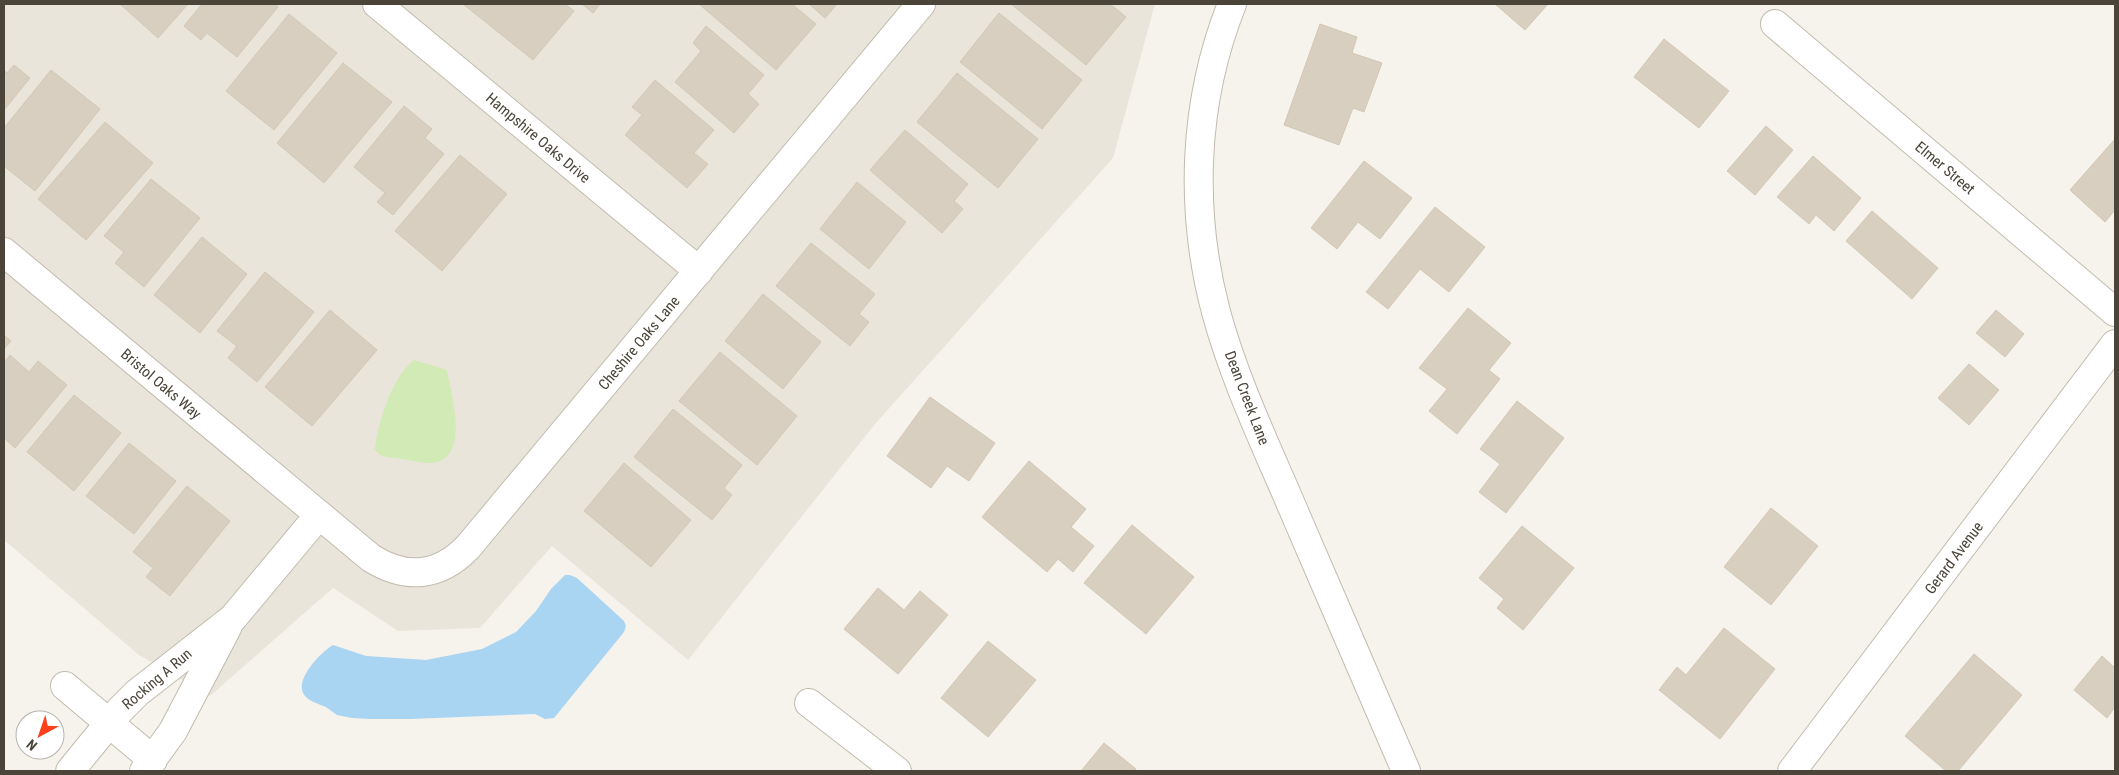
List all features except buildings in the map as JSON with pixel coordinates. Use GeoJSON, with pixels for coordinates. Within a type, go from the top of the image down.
{"type":"FeatureCollection","features":[{"type":"Feature","properties":{"kind":"street","name":"Hampshire Oaks Drive"},"geometry":{"type":"LineString","coordinates":[[377,4],[699,271]]}},
{"type":"Feature","properties":{"kind":"street","name":"Cheshire Oaks Lane"},"geometry":{"type":"LineString","coordinates":[[319,515],[371,558],[393,569],[416,573],[435,570],[451,562],[468,547],[921,4]]}},
{"type":"Feature","properties":{"kind":"street","name":"Dean Creek Lane"},"geometry":{"type":"LineString","coordinates":[[1232,4],[1216,50],[1208,86],[1199,151],[1197,186],[1199,217],[1202,250],[1209,284],[1227,345],[1263,439],[1406,771]]}},
{"type":"Feature","properties":{"kind":"street","name":"Elmer Street"},"geometry":{"type":"LineString","coordinates":[[1775,24],[2115,312]]}},
{"type":"Feature","properties":{"kind":"street","name":"Bristol Oaks Way"},"geometry":{"type":"LineString","coordinates":[[4,252],[319,515]]}},
{"type":"Feature","properties":{"kind":"street","name":"Gerard Avenue"},"geometry":{"type":"LineString","coordinates":[[1792,771],[2115,344]]}},
{"type":"Feature","properties":{"kind":"street","name":"Rocking A Run"},"geometry":{"type":"LineString","coordinates":[[70,771],[138,693],[233,618],[319,515]]}},
{"type":"Feature","properties":{"kind":"street","name":"Rocking A Run"},"geometry":{"type":"LineString","coordinates":[[149,766],[186,710],[233,618]]}},
{"type":"Feature","properties":{"kind":"street"},"geometry":{"type":"LineString","coordinates":[[65,686],[109,724],[149,766]]}},
{"type":"Feature","properties":{"kind":"street"},"geometry":{"type":"LineString","coordinates":[[809,703],[898,771]]}},
{"type":"Feature","properties":{"kind":"shaded area"},"geometry":{"type":"Polygon","coordinates":[[[4,4],[1155,4],[1113,158],[875,424],[688,660],[552,546],[480,628],[398,631],[333,588],[210,696],[139,655],[4,540],[4,4]]]}},
{"type":"Feature","properties":{"kind":"green space"},"geometry":{"type":"Polygon","coordinates":[[[414,360],[447,370],[452,394],[456,424],[452,450],[445,459],[433,463],[387,457],[375,449],[379,426],[387,401],[399,377],[414,360]]]}},
{"type":"Feature","properties":{"kind":"water"},"geometry":{"type":"Polygon","coordinates":[[[565,575],[577,578],[624,621],[626,626],[624,632],[554,718],[545,719],[535,714],[410,719],[352,718],[337,715],[326,707],[310,700],[303,693],[303,680],[306,673],[316,659],[333,645],[366,656],[426,660],[482,649],[516,632],[565,575]]]}}]}
